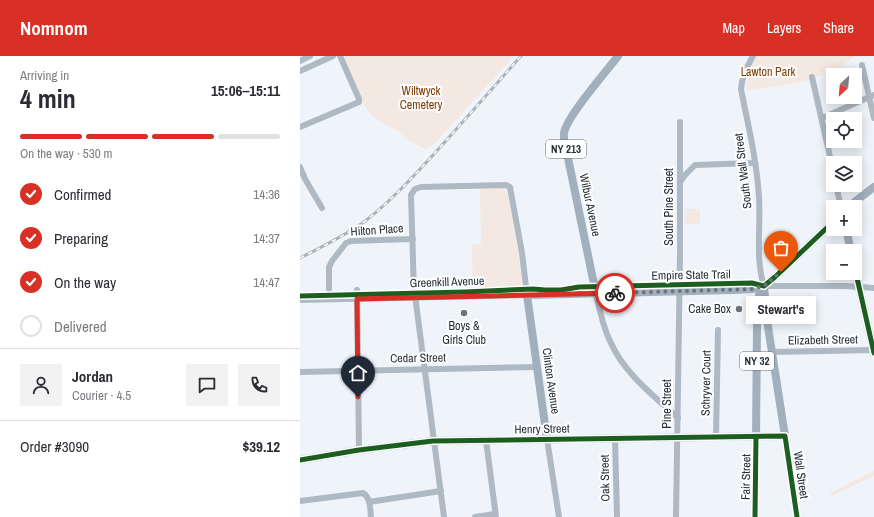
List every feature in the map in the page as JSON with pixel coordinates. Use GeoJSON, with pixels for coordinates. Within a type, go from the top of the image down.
{"type":"FeatureCollection","features":[{"type":"Feature","properties":{"kind":"main road","name":"Wilbur Avenue"},"geometry":{"type":"LineString","coordinates":[[596,294],[564,141],[564,133],[573,114],[618,56]]}},
{"type":"Feature","properties":{"kind":"main road"},"geometry":{"type":"LineString","coordinates":[[857,200],[874,187]]}},
{"type":"Feature","properties":{"kind":"main road"},"geometry":{"type":"LineString","coordinates":[[764,286],[775,278],[826,229]]}},
{"type":"Feature","properties":{"kind":"main road"},"geometry":{"type":"LineString","coordinates":[[857,280],[874,351]]}},
{"type":"Feature","properties":{"kind":"main road","name":"Greenkill Avenue"},"geometry":{"type":"LineString","coordinates":[[527,296],[752,289],[764,286]]}},
{"type":"Feature","properties":{"kind":"main road","name":"Wall Street"},"geometry":{"type":"LineString","coordinates":[[764,286],[767,320],[785,436]]}},
{"type":"Feature","properties":{"kind":"main road","name":"Fair Street"},"geometry":{"type":"LineString","coordinates":[[756,437],[758,299],[764,286]]}},
{"type":"Feature","properties":{"kind":"main road","name":"Clinton Avenue"},"geometry":{"type":"LineString","coordinates":[[527,296],[547,439]]}},
{"type":"Feature","properties":{"kind":"main road","name":"Henry Street"},"geometry":{"type":"LineString","coordinates":[[300,460],[359,450],[433,441],[785,436]]}},
{"type":"Feature","properties":{"kind":"street"},"geometry":{"type":"LineString","coordinates":[[300,61],[310,56]]}},
{"type":"Feature","properties":{"kind":"street"},"geometry":{"type":"LineString","coordinates":[[300,70],[333,56]]}},
{"type":"Feature","properties":{"kind":"street"},"geometry":{"type":"LineString","coordinates":[[300,126],[359,102],[340,56]]}},
{"type":"Feature","properties":{"kind":"street","name":"South Wall Street"},"geometry":{"type":"LineString","coordinates":[[753,56],[745,72],[742,89],[759,197],[760,274],[764,286]]}},
{"type":"Feature","properties":{"kind":"street"},"geometry":{"type":"LineString","coordinates":[[862,65],[872,96],[874,118]]}},
{"type":"Feature","properties":{"kind":"street"},"geometry":{"type":"LineString","coordinates":[[812,77],[830,156]]}},
{"type":"Feature","properties":{"kind":"street"},"geometry":{"type":"LineString","coordinates":[[822,118],[872,96]]}},
{"type":"Feature","properties":{"kind":"street","name":"South Pine Street"},"geometry":{"type":"LineString","coordinates":[[679,292],[680,122]]}},
{"type":"Feature","properties":{"kind":"street"},"geometry":{"type":"LineString","coordinates":[[680,184],[685,175],[695,165],[754,163]]}},
{"type":"Feature","properties":{"kind":"street"},"geometry":{"type":"LineString","coordinates":[[300,166],[305,179],[322,208]]}},
{"type":"Feature","properties":{"kind":"street"},"geometry":{"type":"LineString","coordinates":[[444,517],[415,297],[412,194],[415,190],[421,187],[432,186],[506,185],[509,187],[513,197],[527,296]]}},
{"type":"Feature","properties":{"kind":"street","name":"Hilton Place"},"geometry":{"type":"LineString","coordinates":[[329,289],[329,267],[346,243],[351,241],[413,239]]}},
{"type":"Feature","properties":{"kind":"street","name":"Greenkill Avenue"},"geometry":{"type":"LineString","coordinates":[[764,286],[845,286],[874,288]]}},
{"type":"Feature","properties":{"kind":"street"},"geometry":{"type":"LineString","coordinates":[[357,290],[359,450]]}},
{"type":"Feature","properties":{"kind":"street","name":"Pine Street"},"geometry":{"type":"LineString","coordinates":[[676,517],[679,292]]}},
{"type":"Feature","properties":{"kind":"street"},"geometry":{"type":"LineString","coordinates":[[596,294],[605,330],[615,352],[634,377],[678,418]]}},
{"type":"Feature","properties":{"kind":"street","name":"Greenkill Avenue"},"geometry":{"type":"LineString","coordinates":[[300,300],[527,296]]}},
{"type":"Feature","properties":{"kind":"street","name":"Schryver Court"},"geometry":{"type":"LineString","coordinates":[[716,437],[718,330]]}},
{"type":"Feature","properties":{"kind":"street","name":"Elizabeth Street"},"geometry":{"type":"LineString","coordinates":[[772,352],[874,351]]}},
{"type":"Feature","properties":{"kind":"street","name":"Cedar Street"},"geometry":{"type":"LineString","coordinates":[[300,372],[537,367]]}},
{"type":"Feature","properties":{"kind":"street","name":"Wall Street"},"geometry":{"type":"LineString","coordinates":[[785,436],[797,517]]}},
{"type":"Feature","properties":{"kind":"street","name":"Fair Street"},"geometry":{"type":"LineString","coordinates":[[755,517],[756,437]]}},
{"type":"Feature","properties":{"kind":"street","name":"Oak Street"},"geometry":{"type":"LineString","coordinates":[[615,438],[617,517]]}},
{"type":"Feature","properties":{"kind":"street","name":"Clinton Avenue"},"geometry":{"type":"LineString","coordinates":[[547,439],[559,517]]}},
{"type":"Feature","properties":{"kind":"street"},"geometry":{"type":"LineString","coordinates":[[475,517],[495,516],[486,440]]}},
{"type":"Feature","properties":{"kind":"street"},"geometry":{"type":"LineString","coordinates":[[369,502],[441,491]]}},
{"type":"Feature","properties":{"kind":"street"},"geometry":{"type":"LineString","coordinates":[[300,502],[363,493],[367,496],[371,517]]}},
{"type":"Feature","properties":{"kind":"green space","name":"Wiltwyck Cemetery"},"geometry":{"type":"Polygon","coordinates":[[[343,56],[514,56],[435,143],[426,149],[415,144],[395,129],[379,121],[370,113],[356,89],[343,56]]]}},
{"type":"Feature","properties":{"kind":"green space","name":"Lawton Park"},"geometry":{"type":"Polygon","coordinates":[[[757,56],[855,56],[840,68],[826,68],[826,73],[806,81],[747,91],[749,73],[757,56]]]}},
{"type":"Feature","properties":{"kind":"green space"},"geometry":{"type":"Polygon","coordinates":[[[503,187],[509,194],[521,273],[521,292],[473,293],[472,245],[481,244],[480,188],[503,187]]]}},
{"type":"Feature","properties":{"kind":"green space"},"geometry":{"type":"Polygon","coordinates":[[[685,209],[700,209],[700,224],[685,224],[685,209]]]}},
{"type":"Feature","properties":{"kind":"green space"},"geometry":{"type":"Polygon","coordinates":[[[874,471],[874,476],[832,496],[830,493],[874,471]]]}},
{"type":"Feature","properties":{"kind":"railway"},"geometry":{"type":"LineString","coordinates":[[300,258],[349,232],[383,206],[426,163],[521,56]]}},
{"type":"Feature","properties":{"kind":"cycle path","name":"Empire State Trail"},"geometry":{"type":"LineString","coordinates":[[300,296],[533,289],[561,290],[579,287],[752,283],[764,286],[826,229]]}},
{"type":"Feature","properties":{"kind":"cycle path"},"geometry":{"type":"LineString","coordinates":[[857,280],[874,353]]}},
{"type":"Feature","properties":{"kind":"cycle path"},"geometry":{"type":"LineString","coordinates":[[300,460],[359,450],[433,441],[785,436],[797,517]]}},
{"type":"Feature","properties":{"kind":"cycle path"},"geometry":{"type":"LineString","coordinates":[[755,517],[756,437]]}},
{"type":"Feature","properties":{"kind":"way so far"},"geometry":{"type":"LineString","coordinates":[[615,293],[752,289],[764,286],[781,272]]}},
{"type":"Feature","properties":{"kind":"place","name":"Stewart's"},"geometry":{"type":"Point","coordinates":[781,272]}},
{"type":"Feature","properties":{"kind":"place","name":"Cake Box"},"geometry":{"type":"Point","coordinates":[739,309]}},
{"type":"Feature","properties":{"kind":"place","name":"Boys & Girls Club"},"geometry":{"type":"Point","coordinates":[464,313]}},
{"type":"Feature","properties":{"kind":"route"},"geometry":{"type":"LineString","coordinates":[[358,397],[357,299],[615,293]]}}]}
